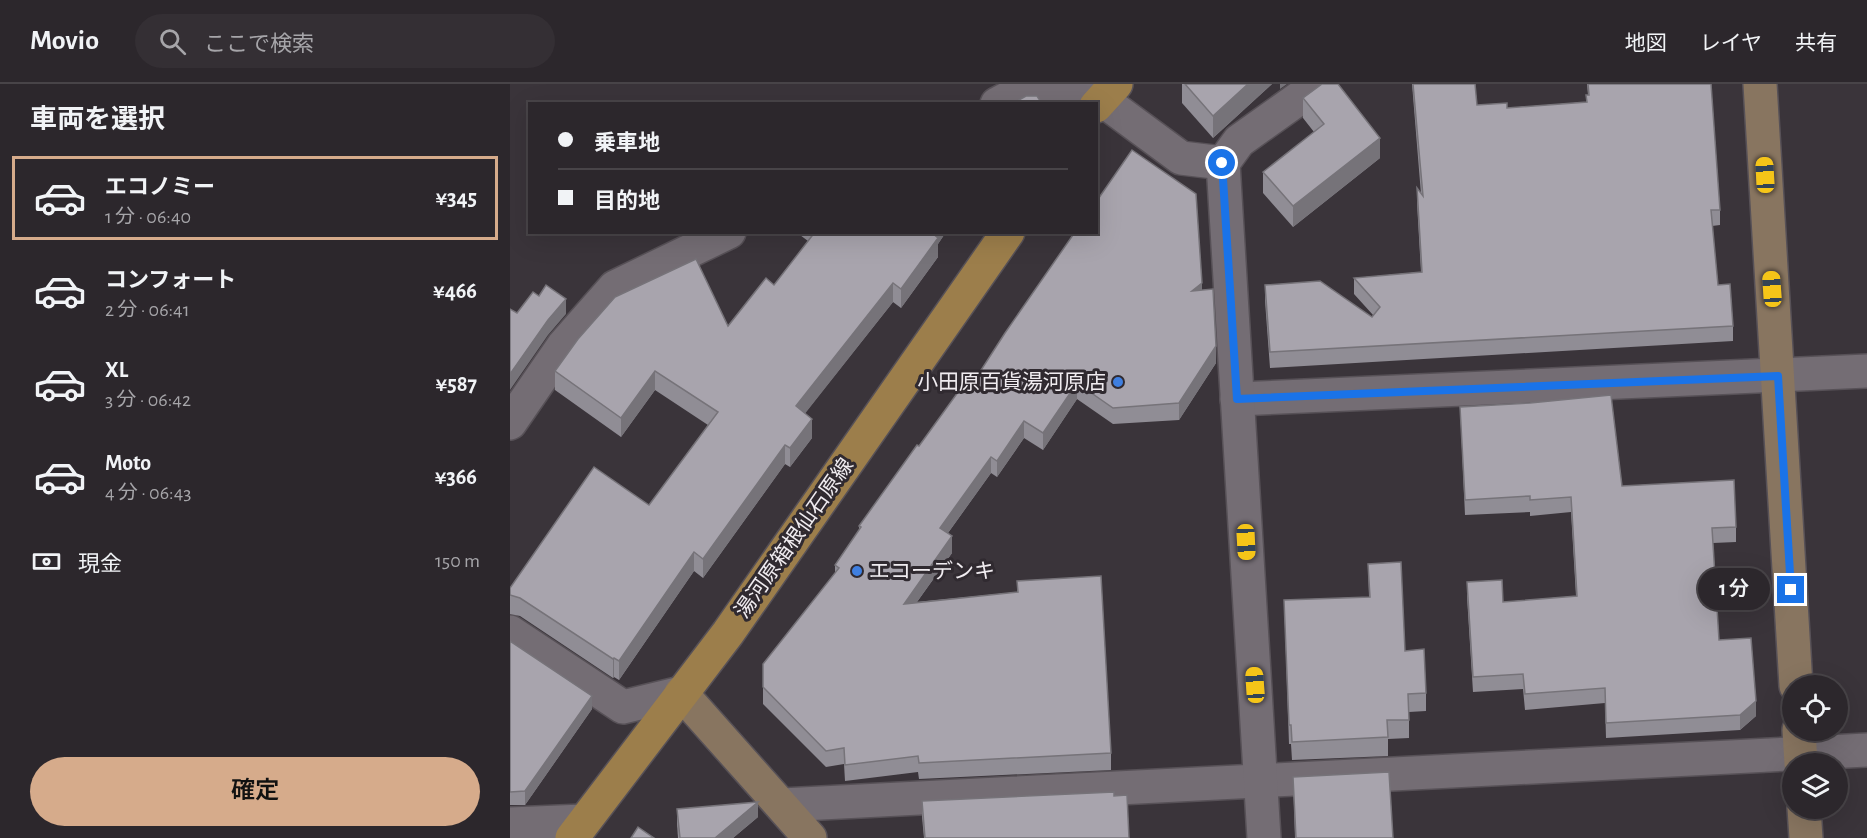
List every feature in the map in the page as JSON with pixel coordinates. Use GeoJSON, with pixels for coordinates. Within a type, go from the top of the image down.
{"type":"FeatureCollection","features":[{"type":"Feature","properties":{"kind":"main road","name":"湯河原箱根仙石原線"},"geometry":{"type":"LineString","coordinates":[[578,830],[728,633],[1007,234]]}},
{"type":"Feature","properties":{"kind":"street"},"geometry":{"type":"LineString","coordinates":[[1264,838],[1222,163],[1239,141],[1319,84]]}},
{"type":"Feature","properties":{"kind":"street"},"geometry":{"type":"LineString","coordinates":[[1760,84],[1795,675]]}},
{"type":"Feature","properties":{"kind":"street"},"geometry":{"type":"LineString","coordinates":[[1001,102],[1014,95],[1105,96],[1181,158],[1222,163]]}},
{"type":"Feature","properties":{"kind":"street"},"geometry":{"type":"LineString","coordinates":[[510,423],[563,346],[615,288],[725,234]]}},
{"type":"Feature","properties":{"kind":"street"},"geometry":{"type":"LineString","coordinates":[[1237,399],[1867,371]]}},
{"type":"Feature","properties":{"kind":"street"},"geometry":{"type":"LineString","coordinates":[[510,632],[623,707],[681,693],[810,838]]}},
{"type":"Feature","properties":{"kind":"street"},"geometry":{"type":"LineString","coordinates":[[782,805],[1260,781],[1800,749],[1867,750]]}},
{"type":"Feature","properties":{"kind":"street"},"geometry":{"type":"LineString","coordinates":[[1805,819],[1806,838]]}},
{"type":"Feature","properties":{"kind":"street"},"geometry":{"type":"LineString","coordinates":[[510,824],[578,830]]}},
{"type":"Feature","properties":{"kind":"building"},"geometry":{"type":"Polygon","coordinates":[[[1185,84],[1248,84],[1213,116],[1185,84]]]}},
{"type":"Feature","properties":{"kind":"building"},"geometry":{"type":"Polygon","coordinates":[[[1322,84],[1338,84],[1380,138],[1293,206],[1263,172],[1324,124],[1303,98],[1322,84]]]}},
{"type":"Feature","properties":{"kind":"building"},"geometry":{"type":"Polygon","coordinates":[[[1413,84],[1475,84],[1477,105],[1507,103],[1507,108],[1587,102],[1588,84],[1711,84],[1720,210],[1711,210],[1718,285],[1730,284],[1733,326],[1270,352],[1265,285],[1320,281],[1372,317],[1380,307],[1354,278],[1422,272],[1417,188],[1423,196],[1413,84]]]}},
{"type":"Feature","properties":{"kind":"building"},"geometry":{"type":"Polygon","coordinates":[[[1026,96],[1037,96],[1041,102],[1016,102],[1026,96]]]}},
{"type":"Feature","properties":{"kind":"building"},"geometry":{"type":"Polygon","coordinates":[[[1132,150],[1196,194],[1202,283],[1192,291],[1213,289],[1216,346],[1179,403],[1113,408],[1077,383],[1043,433],[1024,421],[997,461],[991,457],[940,528],[952,536],[904,604],[1018,592],[1017,581],[1101,576],[1111,753],[919,763],[918,756],[845,765],[844,748],[826,751],[763,687],[763,664],[839,568],[835,565],[861,527],[859,526],[917,445],[919,446],[961,388],[967,392],[1074,234],[1098,234],[1098,199],[1132,150]]]}},
{"type":"Feature","properties":{"kind":"building"},"geometry":{"type":"Polygon","coordinates":[[[813,234],[933,234],[938,238],[901,289],[893,283],[796,406],[812,419],[790,448],[785,445],[703,559],[694,552],[619,661],[613,659],[520,598],[510,595],[510,588],[594,467],[649,505],[718,412],[655,371],[621,418],[555,371],[578,339],[615,297],[696,259],[728,326],[766,278],[774,285],[813,234]]]}},
{"type":"Feature","properties":{"kind":"building"},"geometry":{"type":"Polygon","coordinates":[[[546,285],[566,299],[548,320],[510,374],[510,309],[517,313],[533,292],[539,296],[546,285]]]}},
{"type":"Feature","properties":{"kind":"building"},"geometry":{"type":"Polygon","coordinates":[[[1611,395],[1622,486],[1734,480],[1736,527],[1712,528],[1719,640],[1751,638],[1756,701],[1740,715],[1606,723],[1605,688],[1525,694],[1523,674],[1473,677],[1467,582],[1502,580],[1503,602],[1577,596],[1571,497],[1530,500],[1530,496],[1465,500],[1460,407],[1611,395]]]}},
{"type":"Feature","properties":{"kind":"building"},"geometry":{"type":"Polygon","coordinates":[[[1401,562],[1405,651],[1424,649],[1426,693],[1408,694],[1409,720],[1387,720],[1388,737],[1292,742],[1291,725],[1289,725],[1284,600],[1370,597],[1368,564],[1401,562]]]}},
{"type":"Feature","properties":{"kind":"building"},"geometry":{"type":"Polygon","coordinates":[[[510,641],[592,696],[525,791],[510,792],[510,641]]]}},
{"type":"Feature","properties":{"kind":"building"},"geometry":{"type":"Polygon","coordinates":[[[1389,772],[1393,838],[1296,838],[1293,777],[1389,772]]]}},
{"type":"Feature","properties":{"kind":"building"},"geometry":{"type":"Polygon","coordinates":[[[1114,792],[1114,796],[1127,795],[1129,838],[925,838],[922,801],[1114,792]]]}},
{"type":"Feature","properties":{"kind":"building"},"geometry":{"type":"Polygon","coordinates":[[[758,802],[715,838],[680,838],[677,809],[758,802]]]}},
{"type":"Feature","properties":{"kind":"building"},"geometry":{"type":"Polygon","coordinates":[[[638,827],[654,838],[631,838],[638,827]]]}},
{"type":"Feature","properties":{"kind":"place","name":"小田原百貨湯河原店"},"geometry":{"type":"Point","coordinates":[1118,382]}},
{"type":"Feature","properties":{"kind":"place","name":"エコーデンキ"},"geometry":{"type":"Point","coordinates":[857,571]}},
{"type":"Feature","properties":{"kind":"route"},"geometry":{"type":"LineString","coordinates":[[1222,163],[1237,399],[1778,376],[1791,590]]}}]}
